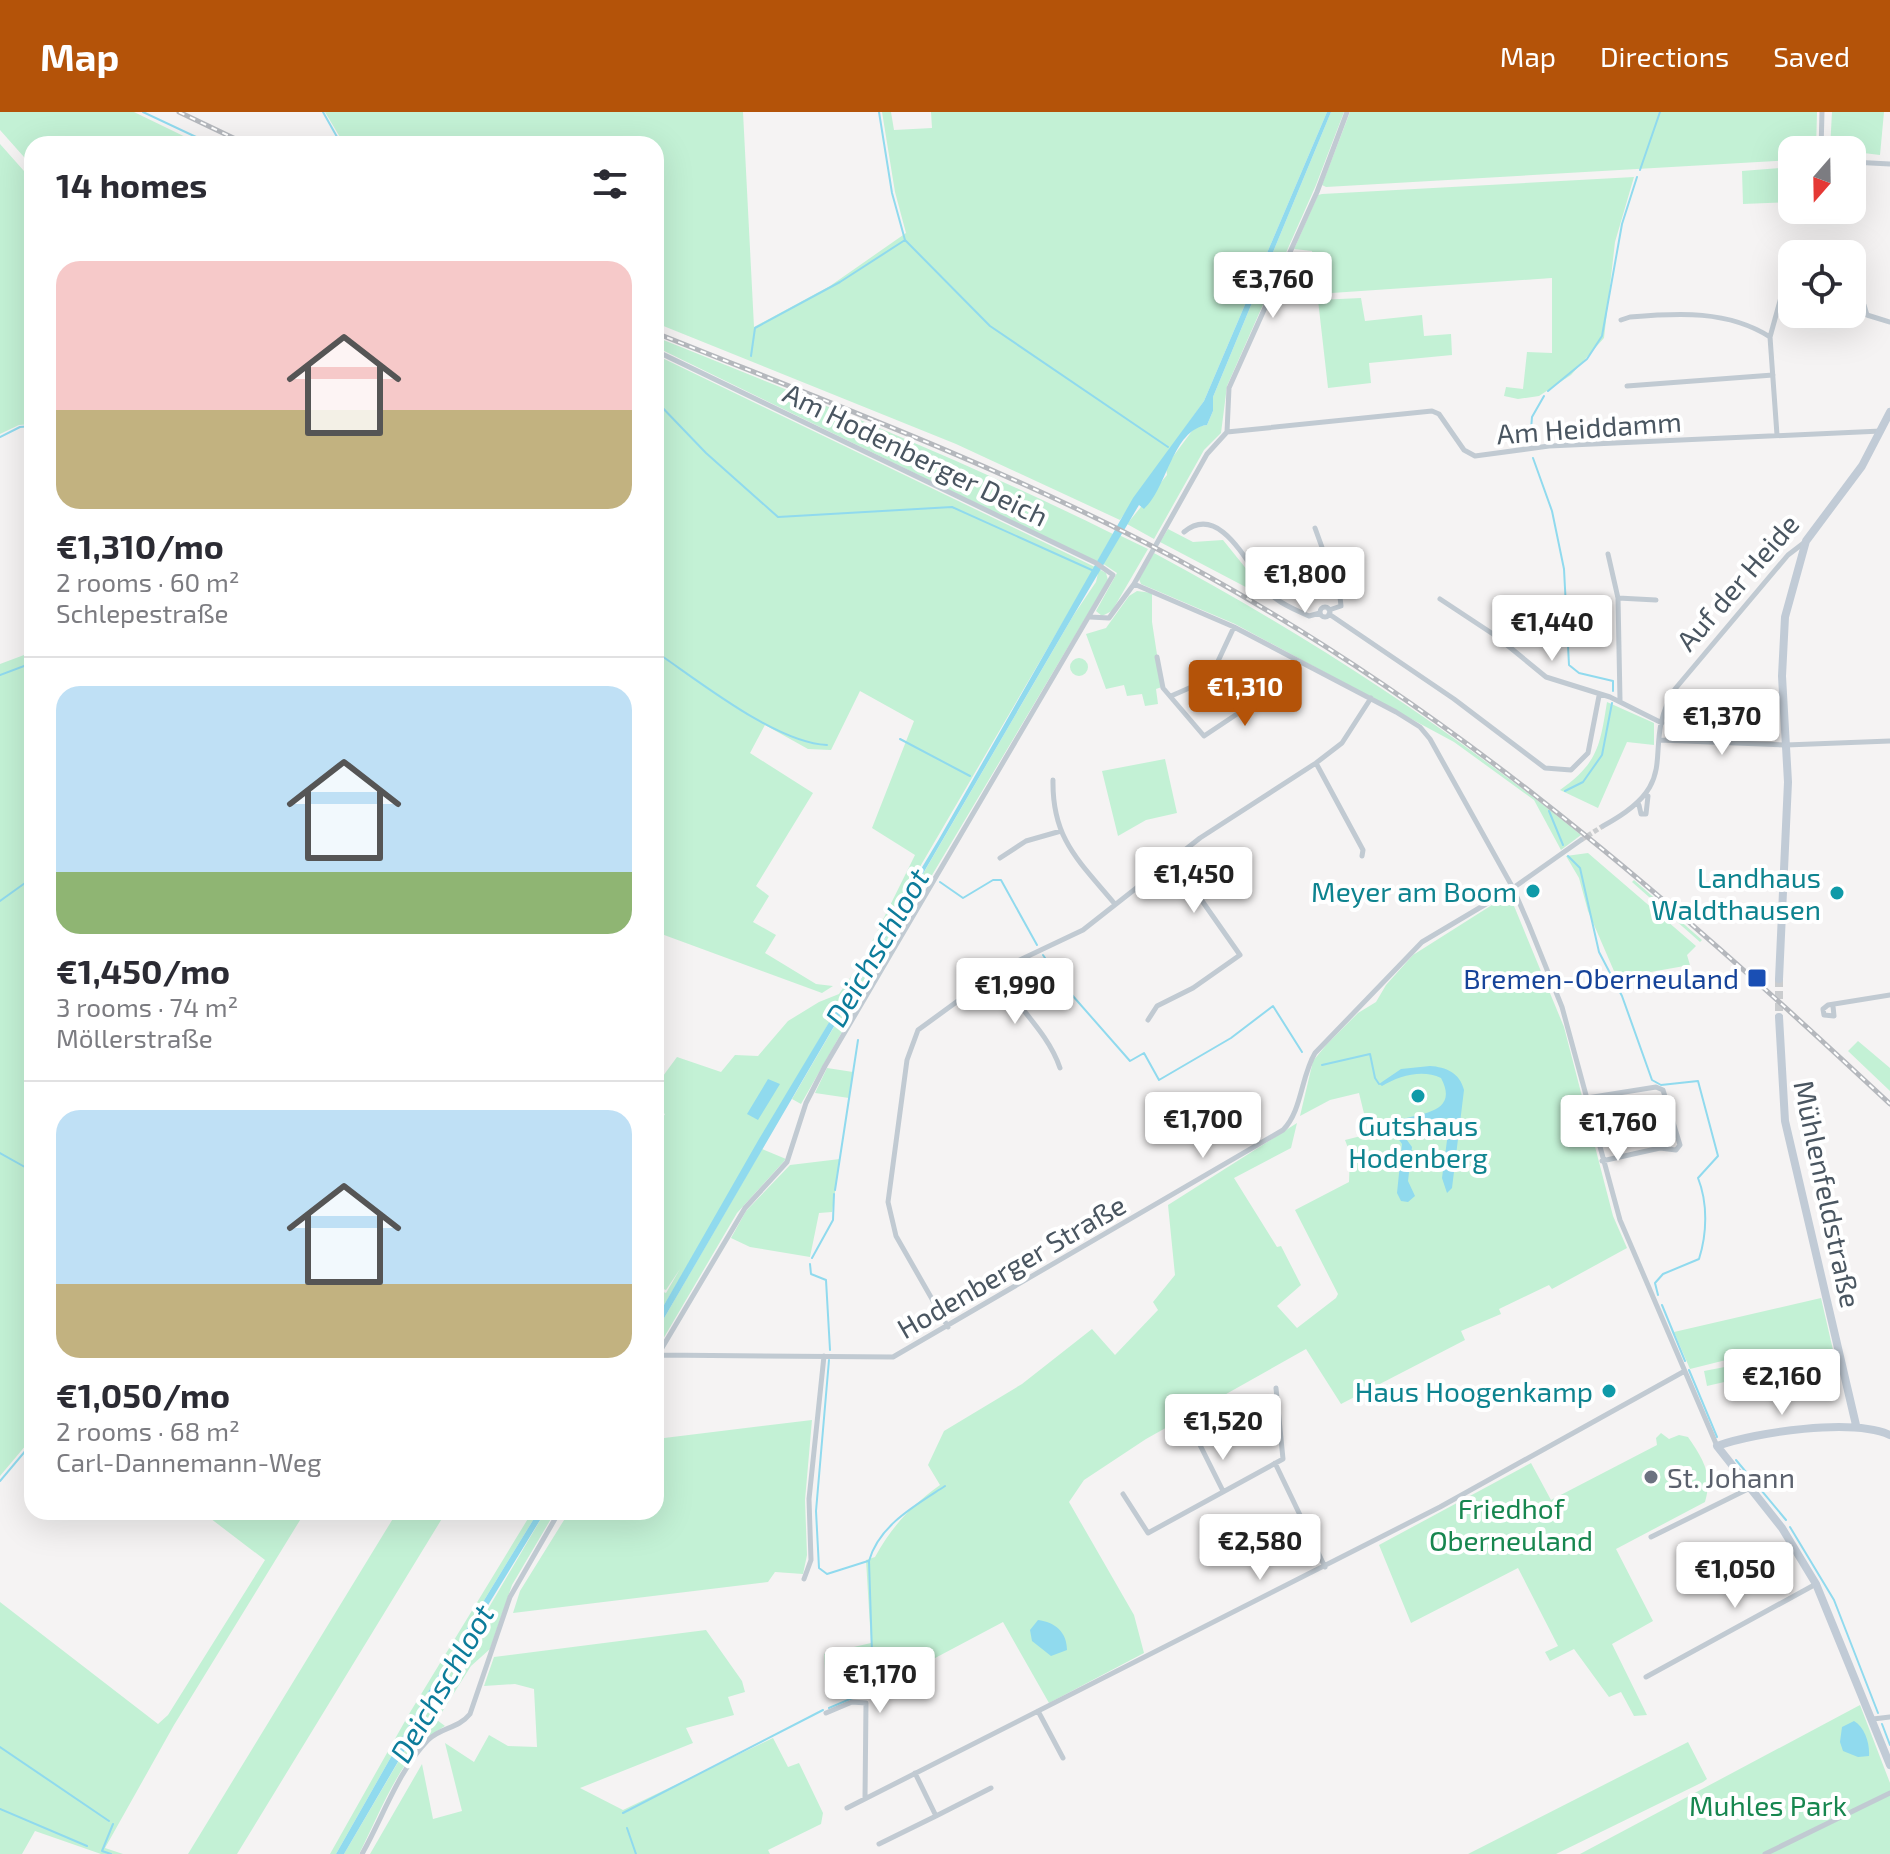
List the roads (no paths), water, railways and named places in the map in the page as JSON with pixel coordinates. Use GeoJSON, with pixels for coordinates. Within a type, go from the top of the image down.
{"type":"FeatureCollection","features":[{"type":"Feature","properties":{"kind":"street"},"geometry":{"type":"LineString","coordinates":[[1090,617],[1109,618],[1134,584],[1194,473],[1227,432],[1229,388],[1317,192],[1347,112]]}},
{"type":"Feature","properties":{"kind":"street"},"geometry":{"type":"LineString","coordinates":[[1821,136],[1822,112]]}},
{"type":"Feature","properties":{"kind":"street"},"geometry":{"type":"LineString","coordinates":[[1866,163],[1890,164]]}},
{"type":"Feature","properties":{"kind":"street"},"geometry":{"type":"LineString","coordinates":[[1777,435],[1770,337],[1778,308]]}},
{"type":"Feature","properties":{"kind":"street"},"geometry":{"type":"LineString","coordinates":[[1866,312],[1867,315],[1890,322]]}},
{"type":"Feature","properties":{"kind":"street"},"geometry":{"type":"LineString","coordinates":[[1621,320],[1694,314],[1732,322],[1770,337]]}},
{"type":"Feature","properties":{"kind":"street","name":"Am Hodenberger Deich"},"geometry":{"type":"LineString","coordinates":[[664,355],[1110,570],[1113,575],[825,1066],[806,1103],[787,1162],[731,1230],[664,1344]]}},
{"type":"Feature","properties":{"kind":"street"},"geometry":{"type":"LineString","coordinates":[[1627,386],[1773,375]]}},
{"type":"Feature","properties":{"kind":"street","name":"Am Heiddamm"},"geometry":{"type":"LineString","coordinates":[[1227,432],[1432,411],[1439,414],[1464,450],[1475,456],[1549,446],[1881,431]]}},
{"type":"Feature","properties":{"kind":"street","name":"Auf der Heide"},"geometry":{"type":"LineString","coordinates":[[1603,826],[1639,804],[1648,793],[1656,770],[1667,702],[1697,660],[1788,555],[1806,541],[1841,497],[1890,412]]}},
{"type":"Feature","properties":{"kind":"street"},"geometry":{"type":"LineString","coordinates":[[1184,532],[1200,524],[1219,529],[1230,537],[1274,597],[1309,616],[1320,613],[1324,617],[1341,606],[1315,528]]}},
{"type":"Feature","properties":{"kind":"street"},"geometry":{"type":"LineString","coordinates":[[1779,979],[1788,782],[1782,676],[1785,617],[1806,541]]}},
{"type":"Feature","properties":{"kind":"street"},"geometry":{"type":"LineString","coordinates":[[1608,554],[1618,598],[1620,700]]}},
{"type":"Feature","properties":{"kind":"street"},"geometry":{"type":"LineString","coordinates":[[1134,584],[1234,627],[1371,698],[1425,732],[1513,888],[1562,1007],[1620,1220],[1683,1372],[1717,1446],[1782,1528],[1816,1584],[1890,1765]]}},
{"type":"Feature","properties":{"kind":"street"},"geometry":{"type":"LineString","coordinates":[[1618,598],[1656,600]]}},
{"type":"Feature","properties":{"kind":"street"},"geometry":{"type":"LineString","coordinates":[[1440,599],[1496,636],[1546,677],[1599,696],[1620,700],[1662,723]]}},
{"type":"Feature","properties":{"kind":"street"},"geometry":{"type":"LineString","coordinates":[[1496,636],[1517,608]]}},
{"type":"Feature","properties":{"kind":"street"},"geometry":{"type":"LineString","coordinates":[[1329,612],[1549,770],[1571,770],[1588,753],[1599,696]]}},
{"type":"Feature","properties":{"kind":"street"},"geometry":{"type":"LineString","coordinates":[[1171,696],[1212,674],[1234,627]]}},
{"type":"Feature","properties":{"kind":"street"},"geometry":{"type":"LineString","coordinates":[[1157,657],[1163,688],[1204,736],[1261,698],[1212,674]]}},
{"type":"Feature","properties":{"kind":"street"},"geometry":{"type":"LineString","coordinates":[[948,1327],[896,1236],[888,1202],[907,1060],[918,1030],[996,973],[1083,930],[1172,858],[1316,763],[1342,743],[1371,698]]}},
{"type":"Feature","properties":{"kind":"street"},"geometry":{"type":"LineString","coordinates":[[1660,740],[1786,745],[1890,741]]}},
{"type":"Feature","properties":{"kind":"street"},"geometry":{"type":"LineString","coordinates":[[1316,763],[1363,850],[1362,856]]}},
{"type":"Feature","properties":{"kind":"street"},"geometry":{"type":"LineString","coordinates":[[1053,780],[1053,800],[1064,843],[1114,903]]}},
{"type":"Feature","properties":{"kind":"street","name":"Auf der Heide"},"geometry":{"type":"LineString","coordinates":[[1639,804],[1638,810],[1646,814],[1649,810],[1648,793]]}},
{"type":"Feature","properties":{"kind":"street"},"geometry":{"type":"LineString","coordinates":[[1000,858],[1026,841],[1061,831]]}},
{"type":"Feature","properties":{"kind":"street","name":"Hodenberger Straße"},"geometry":{"type":"LineString","coordinates":[[664,1356],[893,1357],[948,1327],[1283,1130],[1293,1116],[1307,1066],[1315,1053],[1402,959],[1422,942],[1513,888],[1581,840]]}},
{"type":"Feature","properties":{"kind":"street"},"geometry":{"type":"LineString","coordinates":[[1148,1020],[1157,1006],[1193,988],[1240,955],[1172,858]]}},
{"type":"Feature","properties":{"kind":"street"},"geometry":{"type":"LineString","coordinates":[[996,973],[1013,1001],[1054,1049],[1060,1068]]}},
{"type":"Feature","properties":{"kind":"street"},"geometry":{"type":"LineString","coordinates":[[1833,1006],[1890,995]]}},
{"type":"Feature","properties":{"kind":"street","name":"Mühlenfeldstraße"},"geometry":{"type":"LineString","coordinates":[[1779,1017],[1785,1121],[1856,1425]]}},
{"type":"Feature","properties":{"kind":"street"},"geometry":{"type":"LineString","coordinates":[[1587,1098],[1656,1087],[1663,1090],[1679,1135],[1680,1145],[1676,1150],[1660,1148],[1602,1161]]}},
{"type":"Feature","properties":{"kind":"street"},"geometry":{"type":"LineString","coordinates":[[804,1579],[811,1560],[809,1499],[824,1356]]}},
{"type":"Feature","properties":{"kind":"street"},"geometry":{"type":"LineString","coordinates":[[847,1808],[1468,1493],[1683,1372]]}},
{"type":"Feature","properties":{"kind":"street"},"geometry":{"type":"LineString","coordinates":[[1123,1494],[1148,1533],[1283,1459],[1276,1388]]}},
{"type":"Feature","properties":{"kind":"street"},"geometry":{"type":"LineString","coordinates":[[1717,1446],[1737,1440],[1856,1425],[1890,1435]]}},
{"type":"Feature","properties":{"kind":"street"},"geometry":{"type":"LineString","coordinates":[[1200,1445],[1223,1491]]}},
{"type":"Feature","properties":{"kind":"street"},"geometry":{"type":"LineString","coordinates":[[1275,1463],[1325,1567]]}},
{"type":"Feature","properties":{"kind":"street"},"geometry":{"type":"LineString","coordinates":[[1651,1537],[1750,1488]]}},
{"type":"Feature","properties":{"kind":"street"},"geometry":{"type":"LineString","coordinates":[[362,1854],[387,1803],[426,1743],[438,1733],[462,1724],[470,1714],[510,1597],[554,1520]]}},
{"type":"Feature","properties":{"kind":"street"},"geometry":{"type":"LineString","coordinates":[[1646,1677],[1816,1584]]}},
{"type":"Feature","properties":{"kind":"street"},"geometry":{"type":"LineString","coordinates":[[826,1713],[852,1702],[866,1703],[865,1798]]}},
{"type":"Feature","properties":{"kind":"street"},"geometry":{"type":"LineString","coordinates":[[1038,1711],[1063,1758]]}},
{"type":"Feature","properties":{"kind":"street"},"geometry":{"type":"LineString","coordinates":[[1873,1719],[1890,1717]]}},
{"type":"Feature","properties":{"kind":"street"},"geometry":{"type":"LineString","coordinates":[[915,1773],[936,1816]]}},
{"type":"Feature","properties":{"kind":"street"},"geometry":{"type":"LineString","coordinates":[[879,1844],[991,1788]]}},
{"type":"Feature","properties":{"kind":"street"},"geometry":{"type":"LineString","coordinates":[[1765,1854],[1890,1793]]}},
{"type":"Feature","properties":{"kind":"water","name":"Deichschloot"},"geometry":{"type":"Polygon","coordinates":[[[1327,112],[1331,112],[1213,397],[1213,411],[1207,425],[1195,429],[1186,437],[1152,499],[1144,509],[1139,505],[664,1318],[664,1305],[759,1139],[939,839],[1133,498],[1204,401],[1327,112]]]}},
{"type":"Feature","properties":{"kind":"water"},"geometry":{"type":"Polygon","coordinates":[[[1430,1066],[1452,1072],[1464,1090],[1452,1188],[1447,1193],[1442,1178],[1450,1118],[1405,1124],[1399,1129],[1412,1147],[1408,1181],[1415,1196],[1408,1202],[1401,1201],[1397,1193],[1402,1144],[1392,1130],[1396,1121],[1441,1105],[1445,1090],[1441,1078],[1426,1074],[1403,1077],[1382,1086],[1379,1084],[1401,1069],[1430,1066]]]}},
{"type":"Feature","properties":{"kind":"water"},"geometry":{"type":"Polygon","coordinates":[[[768,1079],[780,1084],[758,1120],[747,1114],[768,1079]]]}},
{"type":"Feature","properties":{"kind":"water","name":"Deichschloot"},"geometry":{"type":"Polygon","coordinates":[[[533,1520],[540,1520],[482,1615],[476,1634],[471,1637],[344,1854],[336,1854],[425,1697],[533,1520]]]}},
{"type":"Feature","properties":{"kind":"water"},"geometry":{"type":"Polygon","coordinates":[[[1038,1620],[1059,1629],[1065,1638],[1067,1650],[1051,1656],[1032,1641],[1030,1630],[1038,1620]]]}},
{"type":"Feature","properties":{"kind":"water"},"geometry":{"type":"Polygon","coordinates":[[[1854,1721],[1866,1736],[1869,1756],[1858,1757],[1843,1751],[1840,1742],[1842,1727],[1854,1721]]]}},
{"type":"Feature","properties":{"kind":"waterway"},"geometry":{"type":"LineString","coordinates":[[143,112],[194,136]]}},
{"type":"Feature","properties":{"kind":"waterway"},"geometry":{"type":"LineString","coordinates":[[323,112],[336,136]]}},
{"type":"Feature","properties":{"kind":"waterway"},"geometry":{"type":"LineString","coordinates":[[879,112],[892,193],[905,240],[990,326],[1168,447]]}},
{"type":"Feature","properties":{"kind":"waterway"},"geometry":{"type":"LineString","coordinates":[[1640,170],[1660,112]]}},
{"type":"Feature","properties":{"kind":"waterway"},"geometry":{"type":"LineString","coordinates":[[1548,391],[1587,359],[1602,336],[1622,224],[1637,177]]}},
{"type":"Feature","properties":{"kind":"waterway"},"geometry":{"type":"LineString","coordinates":[[751,356],[755,328],[840,282],[905,240]]}},
{"type":"Feature","properties":{"kind":"waterway"},"geometry":{"type":"LineString","coordinates":[[1530,442],[1532,417],[1544,396]]}},
{"type":"Feature","properties":{"kind":"waterway"},"geometry":{"type":"LineString","coordinates":[[664,409],[706,453],[778,517],[952,507],[1094,571]]}},
{"type":"Feature","properties":{"kind":"waterway"},"geometry":{"type":"LineString","coordinates":[[0,437],[24,427]]}},
{"type":"Feature","properties":{"kind":"waterway"},"geometry":{"type":"LineString","coordinates":[[1533,458],[1552,511],[1564,569],[1569,665],[1579,673],[1613,681],[1613,691]]}},
{"type":"Feature","properties":{"kind":"waterway"},"geometry":{"type":"LineString","coordinates":[[664,658],[762,722],[807,742],[827,745]]}},
{"type":"Feature","properties":{"kind":"waterway"},"geometry":{"type":"LineString","coordinates":[[0,675],[24,666]]}},
{"type":"Feature","properties":{"kind":"waterway"},"geometry":{"type":"LineString","coordinates":[[1565,791],[1583,782],[1602,755],[1612,703]]}},
{"type":"Feature","properties":{"kind":"waterway"},"geometry":{"type":"LineString","coordinates":[[900,739],[970,776]]}},
{"type":"Feature","properties":{"kind":"waterway"},"geometry":{"type":"LineString","coordinates":[[1549,811],[1563,845]]}},
{"type":"Feature","properties":{"kind":"waterway"},"geometry":{"type":"LineString","coordinates":[[1568,856],[1580,868],[1599,952],[1622,996],[1652,1080],[1661,1085],[1698,1081],[1718,1156],[1698,1178],[1704,1198],[1705,1218],[1699,1259],[1663,1274],[1655,1283],[1658,1295]]}},
{"type":"Feature","properties":{"kind":"waterway","name":"Deichschloot"},"geometry":{"type":"LineString","coordinates":[[940,882],[963,898],[993,880],[1001,880],[1037,945]]}},
{"type":"Feature","properties":{"kind":"waterway"},"geometry":{"type":"LineString","coordinates":[[0,901],[24,884]]}},
{"type":"Feature","properties":{"kind":"waterway"},"geometry":{"type":"LineString","coordinates":[[1043,955],[1065,987],[1130,1061],[1144,1053],[1159,1080],[1231,1038],[1273,1006],[1302,1052]]}},
{"type":"Feature","properties":{"kind":"waterway","name":"Deichschloot"},"geometry":{"type":"LineString","coordinates":[[835,1190],[858,1040]]}},
{"type":"Feature","properties":{"kind":"waterway"},"geometry":{"type":"LineString","coordinates":[[1322,1065],[1370,1054],[1379,1084]]}},
{"type":"Feature","properties":{"kind":"waterway"},"geometry":{"type":"LineString","coordinates":[[0,1153],[24,1166]]}},
{"type":"Feature","properties":{"kind":"waterway"},"geometry":{"type":"LineString","coordinates":[[812,1258],[833,1220],[834,1194]]}},
{"type":"Feature","properties":{"kind":"waterway"},"geometry":{"type":"LineString","coordinates":[[810,1264],[811,1274],[826,1280],[830,1350]]}},
{"type":"Feature","properties":{"kind":"waterway"},"geometry":{"type":"LineString","coordinates":[[1662,1305],[1685,1361]]}},
{"type":"Feature","properties":{"kind":"waterway"},"geometry":{"type":"LineString","coordinates":[[829,1360],[816,1511],[819,1568],[827,1574],[868,1561]]}},
{"type":"Feature","properties":{"kind":"waterway"},"geometry":{"type":"LineString","coordinates":[[1689,1370],[1717,1437]]}},
{"type":"Feature","properties":{"kind":"waterway"},"geometry":{"type":"LineString","coordinates":[[0,1481],[24,1452]]}},
{"type":"Feature","properties":{"kind":"waterway"},"geometry":{"type":"LineString","coordinates":[[1736,1460],[1786,1520]]}},
{"type":"Feature","properties":{"kind":"waterway"},"geometry":{"type":"LineString","coordinates":[[829,1708],[862,1694],[873,1684],[869,1561],[874,1548],[900,1517],[945,1486]]}},
{"type":"Feature","properties":{"kind":"waterway"},"geometry":{"type":"LineString","coordinates":[[1790,1527],[1834,1600],[1878,1713]]}},
{"type":"Feature","properties":{"kind":"waterway"},"geometry":{"type":"LineString","coordinates":[[623,1813],[823,1710]]}},
{"type":"Feature","properties":{"kind":"waterway"},"geometry":{"type":"LineString","coordinates":[[1882,1724],[1890,1745]]}},
{"type":"Feature","properties":{"kind":"waterway"},"geometry":{"type":"LineString","coordinates":[[0,1747],[109,1821]]}},
{"type":"Feature","properties":{"kind":"waterway"},"geometry":{"type":"LineString","coordinates":[[0,1809],[87,1846]]}},
{"type":"Feature","properties":{"kind":"waterway"},"geometry":{"type":"LineString","coordinates":[[111,1854],[102,1851],[113,1824]]}},
{"type":"Feature","properties":{"kind":"waterway"},"geometry":{"type":"LineString","coordinates":[[627,1828],[636,1854]]}},
{"type":"Feature","properties":{"kind":"tunnel"},"geometry":{"type":"LineString","coordinates":[[1581,840],[1603,826]]}},
{"type":"Feature","properties":{"kind":"tunnel"},"geometry":{"type":"LineString","coordinates":[[1779,979],[1779,1017]]}},
{"type":"Feature","properties":{"kind":"railway"},"geometry":{"type":"LineString","coordinates":[[179,112],[229,136]]}},
{"type":"Feature","properties":{"kind":"railway"},"geometry":{"type":"LineString","coordinates":[[664,336],[902,432],[1084,512],[1248,599],[1348,661],[1444,727],[1628,870],[1890,1104]]}},
{"type":"Feature","properties":{"kind":"place","name":"Meyer am Boom"},"geometry":{"type":"Point","coordinates":[1533,891]}},
{"type":"Feature","properties":{"kind":"place","name":"Landhaus Waldthausen"},"geometry":{"type":"Point","coordinates":[1837,893]}},
{"type":"Feature","properties":{"kind":"place","name":"Bremen-Oberneuland"},"geometry":{"type":"Point","coordinates":[1757,978]}},
{"type":"Feature","properties":{"kind":"place","name":"Gutshaus Hodenberg"},"geometry":{"type":"Point","coordinates":[1418,1096]}},
{"type":"Feature","properties":{"kind":"place","name":"Haus Hoogenkamp"},"geometry":{"type":"Point","coordinates":[1609,1391]}},
{"type":"Feature","properties":{"kind":"place","name":"St. Johann"},"geometry":{"type":"Point","coordinates":[1651,1477]}},
{"type":"Feature","properties":{"kind":"park label","name":"Friedhof Oberneuland"},"geometry":{"type":"Point","coordinates":[1511,1524]}},
{"type":"Feature","properties":{"kind":"park label","name":"Muhles Park"},"geometry":{"type":"Point","coordinates":[1768,1805]}}]}
